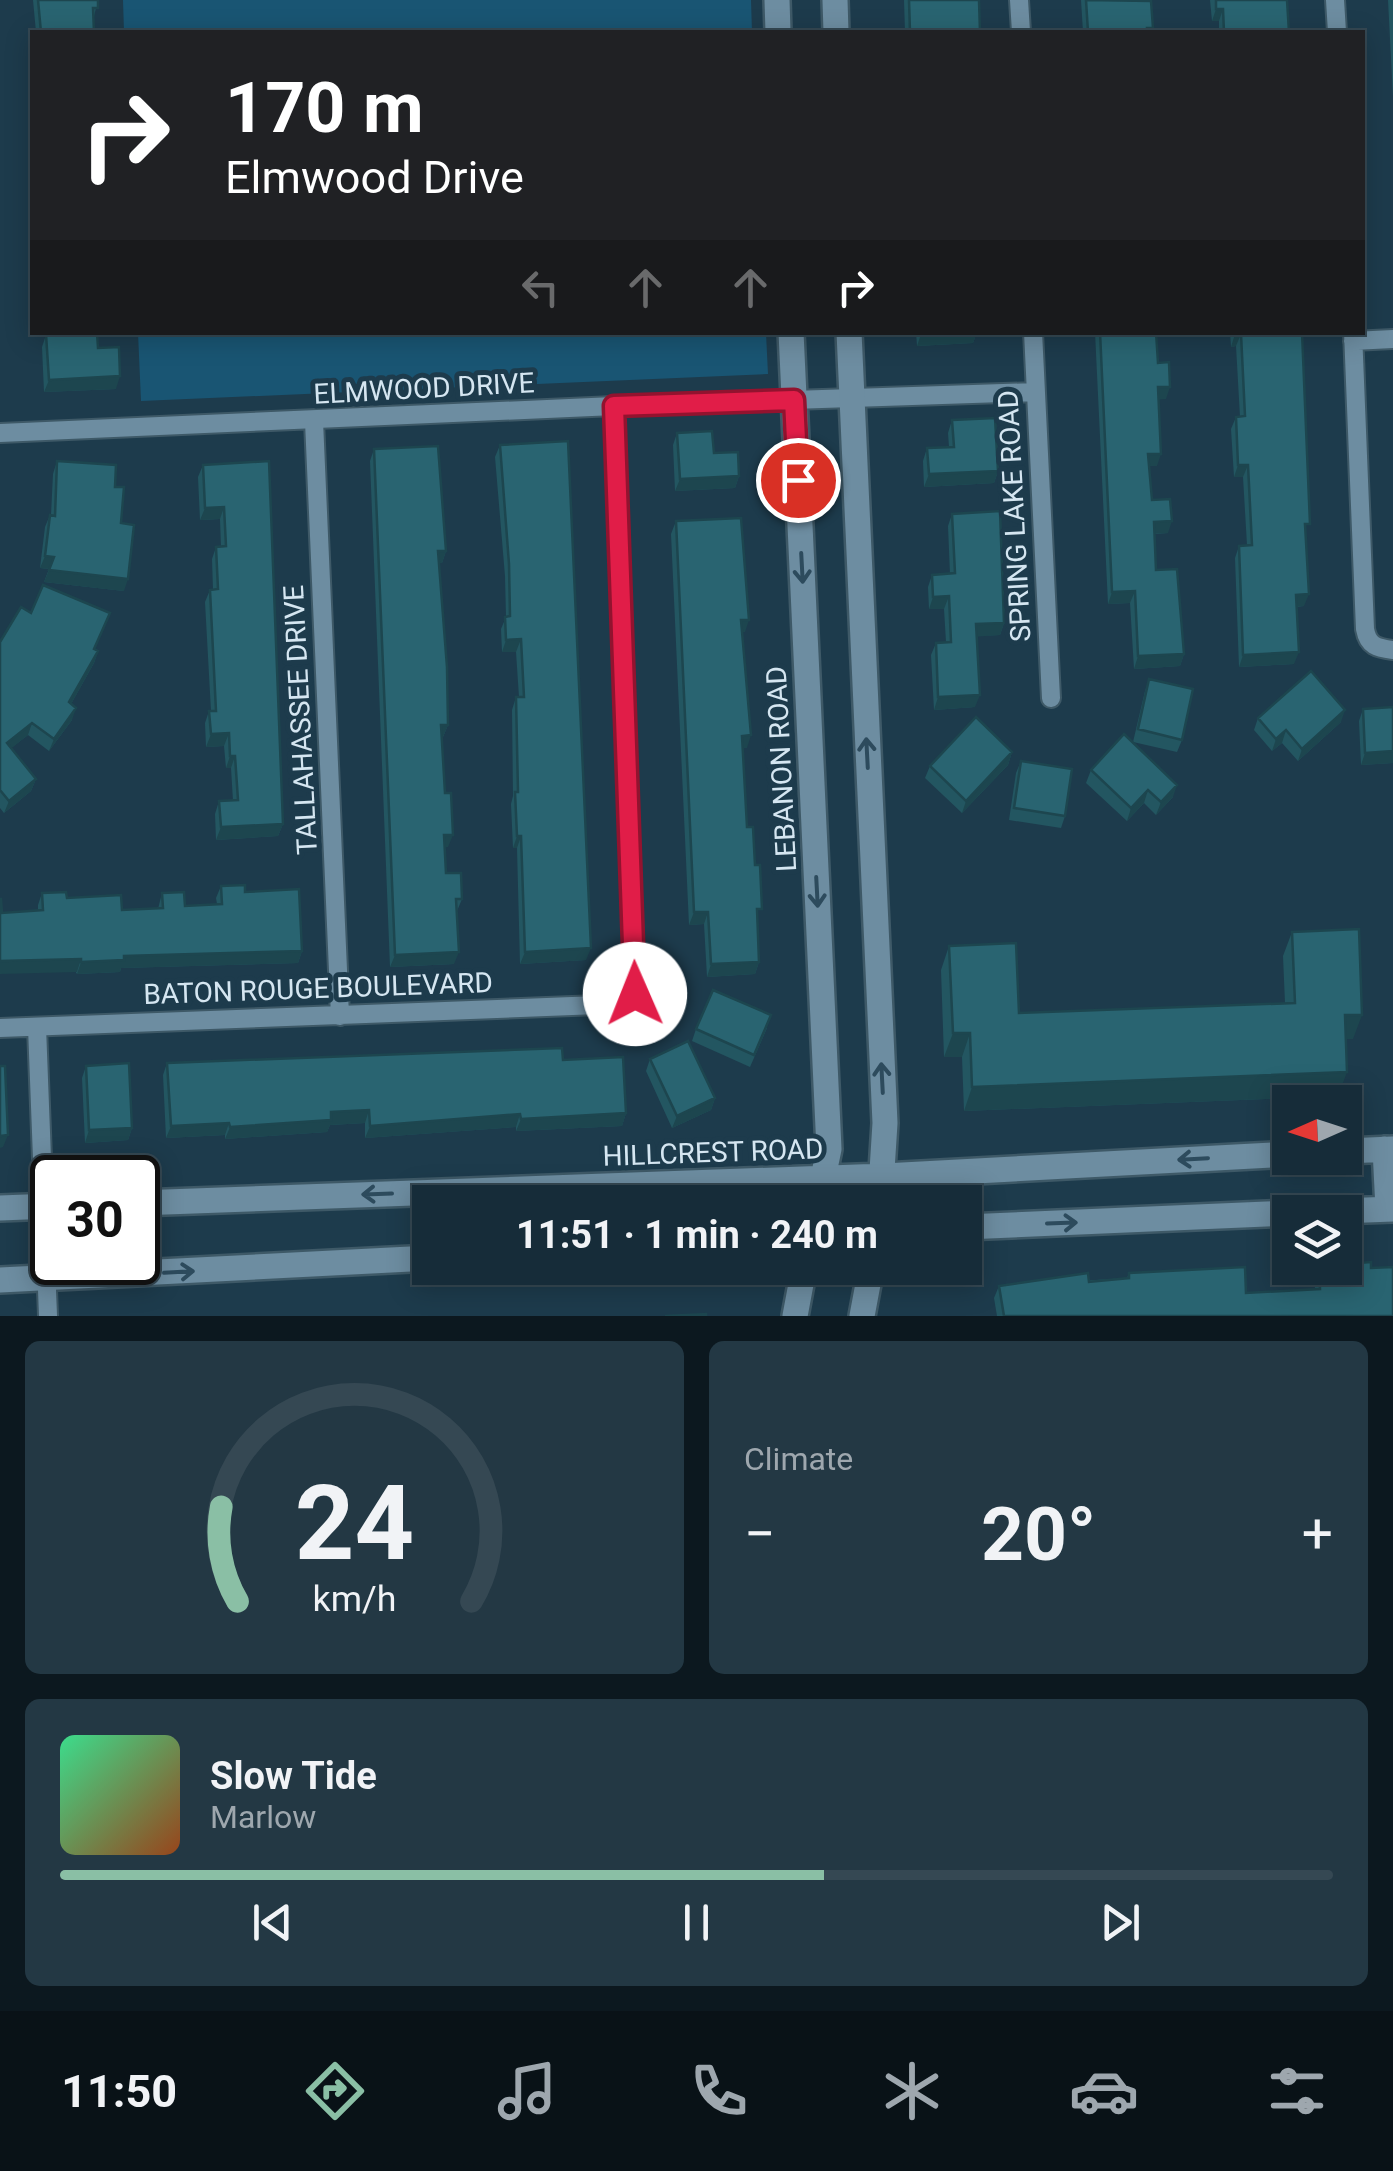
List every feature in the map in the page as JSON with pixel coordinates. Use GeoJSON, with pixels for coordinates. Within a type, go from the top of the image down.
{"type":"FeatureCollection","features":[{"type":"Feature","properties":{"kind":"main road"},"geometry":{"type":"LineString","coordinates":[[777,0],[778,30]]}},
{"type":"Feature","properties":{"kind":"main road"},"geometry":{"type":"LineString","coordinates":[[835,0],[836,30]]}},
{"type":"Feature","properties":{"kind":"main road","name":"LEBANON ROAD"},"geometry":{"type":"LineString","coordinates":[[791,335],[828,1150],[822,1185]]}},
{"type":"Feature","properties":{"kind":"main road"},"geometry":{"type":"LineString","coordinates":[[848,335],[885,1123],[883,1185]]}},
{"type":"Feature","properties":{"kind":"main road"},"geometry":{"type":"LineString","coordinates":[[1362,1150],[1389,1149],[1390,1209],[1362,1210]]}},
{"type":"Feature","properties":{"kind":"main road","name":"HILLCREST ROAD"},"geometry":{"type":"LineString","coordinates":[[844,1185],[884,1176],[1272,1155]]}},
{"type":"Feature","properties":{"kind":"main road","name":"HILLCREST ROAD"},"geometry":{"type":"LineString","coordinates":[[160,1203],[412,1198]]}},
{"type":"Feature","properties":{"kind":"main road"},"geometry":{"type":"LineString","coordinates":[[0,1208],[30,1207]]}},
{"type":"Feature","properties":{"kind":"main road"},"geometry":{"type":"LineString","coordinates":[[982,1226],[1272,1215]]}},
{"type":"Feature","properties":{"kind":"main road"},"geometry":{"type":"LineString","coordinates":[[160,1272],[412,1259]]}},
{"type":"Feature","properties":{"kind":"main road"},"geometry":{"type":"LineString","coordinates":[[0,1280],[30,1279]]}},
{"type":"Feature","properties":{"kind":"main road"},"geometry":{"type":"LineString","coordinates":[[794,1316],[800,1285]]}},
{"type":"Feature","properties":{"kind":"main road"},"geometry":{"type":"LineString","coordinates":[[862,1316],[868,1285]]}},
{"type":"Feature","properties":{"kind":"street"},"geometry":{"type":"LineString","coordinates":[[1019,0],[1020,30]]}},
{"type":"Feature","properties":{"kind":"street"},"geometry":{"type":"LineString","coordinates":[[1335,0],[1337,30]]}},
{"type":"Feature","properties":{"kind":"street","name":"SPRING LAKE ROAD"},"geometry":{"type":"LineString","coordinates":[[1033,335],[1051,698]]}},
{"type":"Feature","properties":{"kind":"street"},"geometry":{"type":"LineString","coordinates":[[1393,339],[1353,337],[1367,641],[1393,650]]}},
{"type":"Feature","properties":{"kind":"street","name":"ELMWOOD DRIVE"},"geometry":{"type":"LineString","coordinates":[[0,433],[1035,392]]}},
{"type":"Feature","properties":{"kind":"street","name":"BATON ROUGE BOULEVARD"},"geometry":{"type":"LineString","coordinates":[[0,1028],[618,1004],[635,994],[631,992],[634,973],[614,406]]}},
{"type":"Feature","properties":{"kind":"street","name":"TALLAHASSEE DRIVE"},"geometry":{"type":"LineString","coordinates":[[314,421],[340,1016]]}},
{"type":"Feature","properties":{"kind":"street"},"geometry":{"type":"LineString","coordinates":[[38,1026],[45,1155]]}},
{"type":"Feature","properties":{"kind":"street"},"geometry":{"type":"LineString","coordinates":[[47,1285],[48,1316]]}},
{"type":"Feature","properties":{"kind":"shaded area"},"geometry":{"type":"Polygon","coordinates":[[[123,0],[751,0],[752,30],[124,30],[123,0]]]}},
{"type":"Feature","properties":{"kind":"shaded area"},"geometry":{"type":"Polygon","coordinates":[[[138,335],[766,335],[768,374],[141,401],[138,335]]]}},
{"type":"Feature","properties":{"kind":"building"},"geometry":{"type":"Polygon","coordinates":[[[38,0],[98,0],[98,8],[93,8],[94,30],[41,30],[38,0]]]}},
{"type":"Feature","properties":{"kind":"building"},"geometry":{"type":"Polygon","coordinates":[[[909,0],[979,0],[980,30],[910,30],[909,0]]]}},
{"type":"Feature","properties":{"kind":"building"},"geometry":{"type":"Polygon","coordinates":[[[1086,0],[1151,1],[1153,28],[1088,30],[1086,0]]]}},
{"type":"Feature","properties":{"kind":"building"},"geometry":{"type":"Polygon","coordinates":[[[1216,0],[1287,0],[1289,30],[1224,30],[1223,9],[1216,9],[1216,0]]]}},
{"type":"Feature","properties":{"kind":"building"},"geometry":{"type":"Polygon","coordinates":[[[46,335],[97,335],[98,348],[119,347],[120,376],[49,380],[46,335]]]}},
{"type":"Feature","properties":{"kind":"building"},"geometry":{"type":"Polygon","coordinates":[[[1100,335],[1156,335],[1158,363],[1169,362],[1170,387],[1158,387],[1161,454],[1148,454],[1152,500],[1170,499],[1172,521],[1154,522],[1156,570],[1177,569],[1184,654],[1138,656],[1135,591],[1112,592],[1100,335]]]}},
{"type":"Feature","properties":{"kind":"building"},"geometry":{"type":"Polygon","coordinates":[[[1241,335],[1302,335],[1310,524],[1305,524],[1309,594],[1296,595],[1299,652],[1243,655],[1239,546],[1252,545],[1248,465],[1238,465],[1236,417],[1245,416],[1241,335]]]}},
{"type":"Feature","properties":{"kind":"building"},"geometry":{"type":"Polygon","coordinates":[[[995,418],[998,471],[929,474],[927,448],[954,447],[952,420],[995,418]]]}},
{"type":"Feature","properties":{"kind":"building"},"geometry":{"type":"Polygon","coordinates":[[[712,431],[714,453],[738,452],[739,476],[680,479],[677,433],[712,431]]]}},
{"type":"Feature","properties":{"kind":"building"},"geometry":{"type":"Polygon","coordinates":[[[568,441],[591,948],[525,952],[521,836],[517,836],[515,792],[516,697],[524,697],[521,639],[506,640],[505,617],[510,616],[509,564],[500,445],[568,441]]]}},
{"type":"Feature","properties":{"kind":"building"},"geometry":{"type":"Polygon","coordinates":[[[438,446],[446,551],[438,551],[448,725],[441,725],[445,793],[451,793],[453,835],[444,835],[446,873],[461,873],[462,899],[456,899],[459,952],[395,955],[374,449],[438,446]]]}},
{"type":"Feature","properties":{"kind":"building"},"geometry":{"type":"Polygon","coordinates":[[[57,461],[116,465],[115,487],[124,487],[121,523],[134,525],[128,579],[49,570],[54,557],[45,556],[50,515],[55,516],[57,461]]]}},
{"type":"Feature","properties":{"kind":"building"},"geometry":{"type":"Polygon","coordinates":[[[269,461],[283,824],[221,827],[219,801],[238,800],[229,733],[211,734],[209,711],[216,711],[210,590],[218,589],[216,547],[226,546],[224,507],[205,508],[203,465],[269,461]]]}},
{"type":"Feature","properties":{"kind":"building"},"geometry":{"type":"Polygon","coordinates":[[[1000,511],[1004,623],[976,624],[980,695],[938,697],[936,643],[951,642],[949,596],[933,597],[932,575],[955,573],[952,514],[1000,511]]]}},
{"type":"Feature","properties":{"kind":"building"},"geometry":{"type":"Polygon","coordinates":[[[741,518],[749,620],[741,620],[751,735],[742,736],[747,827],[753,827],[755,865],[760,865],[759,962],[711,964],[708,912],[694,912],[676,521],[741,518]]]}},
{"type":"Feature","properties":{"kind":"building"},"geometry":{"type":"Polygon","coordinates":[[[43,585],[110,613],[94,649],[98,651],[69,702],[76,708],[54,739],[32,723],[7,743],[36,779],[9,801],[0,790],[0,642],[21,607],[31,613],[43,585]]]}},
{"type":"Feature","properties":{"kind":"building"},"geometry":{"type":"Polygon","coordinates":[[[1311,671],[1345,710],[1302,749],[1286,730],[1276,739],[1258,718],[1311,671]]]}},
{"type":"Feature","properties":{"kind":"building"},"geometry":{"type":"Polygon","coordinates":[[[1149,679],[1193,689],[1182,740],[1138,729],[1149,679]]]}},
{"type":"Feature","properties":{"kind":"building"},"geometry":{"type":"Polygon","coordinates":[[[1393,707],[1393,751],[1365,753],[1363,709],[1393,707]]]}},
{"type":"Feature","properties":{"kind":"building"},"geometry":{"type":"Polygon","coordinates":[[[976,717],[1012,752],[966,801],[930,766],[976,717]]]}},
{"type":"Feature","properties":{"kind":"building"},"geometry":{"type":"Polygon","coordinates":[[[1124,734],[1177,785],[1161,802],[1148,790],[1131,808],[1091,770],[1124,734]]]}},
{"type":"Feature","properties":{"kind":"building"},"geometry":{"type":"Polygon","coordinates":[[[1021,761],[1072,769],[1065,816],[1014,808],[1021,761]]]}},
{"type":"Feature","properties":{"kind":"building"},"geometry":{"type":"Polygon","coordinates":[[[245,885],[245,892],[299,889],[302,951],[124,956],[124,960],[81,962],[0,961],[0,899],[2,913],[43,910],[42,893],[66,892],[67,898],[121,895],[122,910],[163,908],[162,893],[184,892],[185,906],[222,904],[221,886],[245,885]]]}},
{"type":"Feature","properties":{"kind":"building"},"geometry":{"type":"Polygon","coordinates":[[[1359,929],[1362,1015],[1345,1015],[1347,1072],[972,1087],[970,1033],[953,1033],[949,946],[1016,943],[1019,1013],[1295,1003],[1292,932],[1359,929]]]}},
{"type":"Feature","properties":{"kind":"building"},"geometry":{"type":"Polygon","coordinates":[[[713,990],[771,1015],[754,1055],[696,1029],[713,990]]]}},
{"type":"Feature","properties":{"kind":"building"},"geometry":{"type":"Polygon","coordinates":[[[688,1041],[715,1098],[677,1116],[650,1059],[688,1041]]]}},
{"type":"Feature","properties":{"kind":"building"},"geometry":{"type":"Polygon","coordinates":[[[562,1048],[563,1060],[623,1057],[626,1113],[521,1119],[520,1114],[370,1126],[369,1110],[331,1112],[331,1120],[230,1127],[229,1123],[171,1126],[167,1063],[562,1048]]]}},
{"type":"Feature","properties":{"kind":"building"},"geometry":{"type":"Polygon","coordinates":[[[129,1063],[132,1128],[89,1130],[86,1066],[129,1063]]]}},
{"type":"Feature","properties":{"kind":"building"},"geometry":{"type":"Polygon","coordinates":[[[0,1066],[5,1066],[8,1135],[0,1136],[0,1066]]]}},
{"type":"Feature","properties":{"kind":"building"},"geometry":{"type":"Polygon","coordinates":[[[1371,1262],[1371,1268],[1393,1267],[1393,1316],[1004,1316],[999,1286],[1088,1273],[1089,1282],[1129,1278],[1129,1273],[1245,1267],[1246,1293],[1320,1289],[1320,1285],[1362,1285],[1362,1263],[1371,1262]]]}},
{"type":"Feature","properties":{"kind":"route"},"geometry":{"type":"LineString","coordinates":[[635,994],[631,992],[634,973],[614,406],[794,400],[798,480]]}}]}
